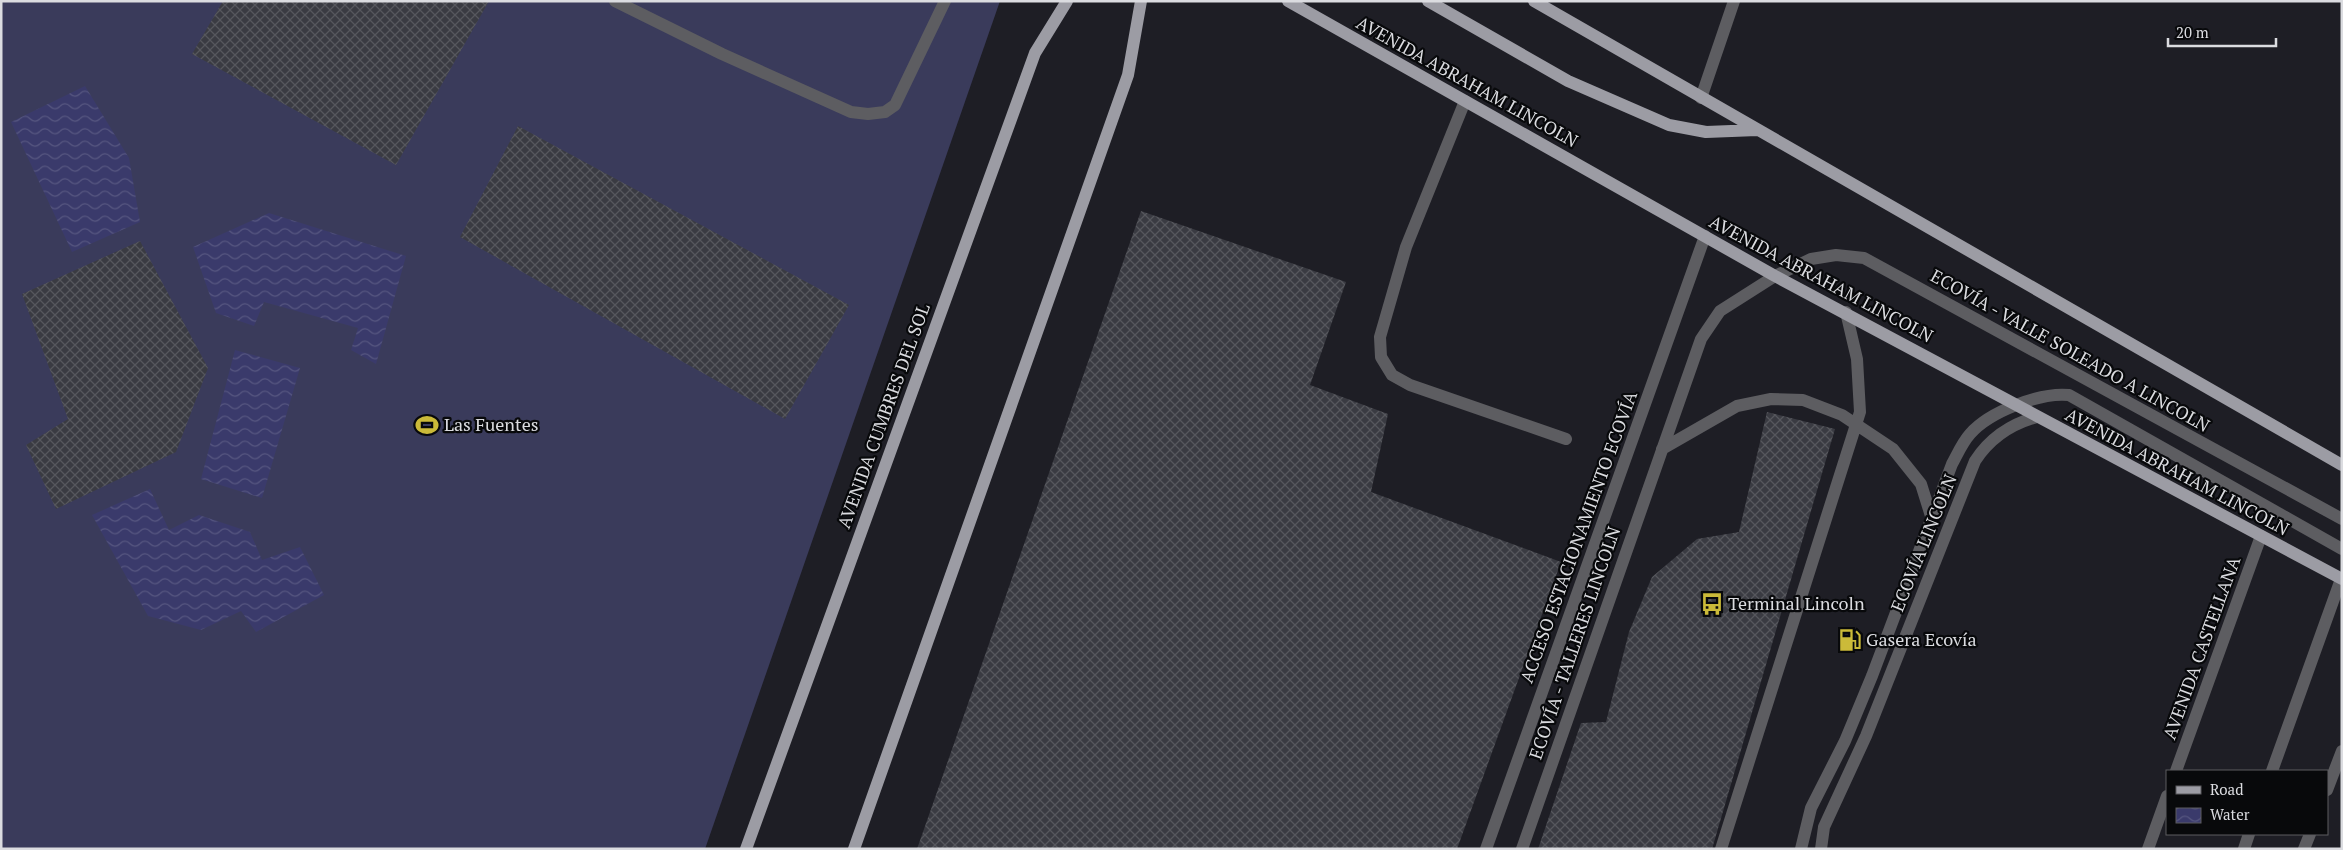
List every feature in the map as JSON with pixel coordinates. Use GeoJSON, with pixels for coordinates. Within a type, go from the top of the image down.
{"type":"FeatureCollection","features":[{"type":"Feature","properties":{"kind":"main road","name":"AVENIDA CUMBRES DEL SOL"},"geometry":{"type":"LineString","coordinates":[[746,849],[1035,53],[1067,1]]}},
{"type":"Feature","properties":{"kind":"main road"},"geometry":{"type":"LineString","coordinates":[[854,849],[1128,74],[1141,1]]}},
{"type":"Feature","properties":{"kind":"main road","name":"AVENIDA ABRAHAM LINCOLN"},"geometry":{"type":"LineString","coordinates":[[1288,1],[1775,276],[1846,312],[2037,417],[2341,579]]}},
{"type":"Feature","properties":{"kind":"main road"},"geometry":{"type":"LineString","coordinates":[[1428,1],[1568,81],[1669,125],[1706,132],[1757,130]]}},
{"type":"Feature","properties":{"kind":"main road"},"geometry":{"type":"LineString","coordinates":[[1534,1],[2342,465]]}},
{"type":"Feature","properties":{"kind":"street"},"geometry":{"type":"LineString","coordinates":[[615,1],[809,95],[851,112],[868,114],[885,112],[895,105],[945,1]]}},
{"type":"Feature","properties":{"kind":"street"},"geometry":{"type":"LineString","coordinates":[[1702,98],[1734,1]]}},
{"type":"Feature","properties":{"kind":"street"},"geometry":{"type":"LineString","coordinates":[[1465,101],[1406,246],[1380,337],[1381,357],[1392,375],[1410,385],[1566,439]]}},
{"type":"Feature","properties":{"kind":"street","name":"ACCESO ESTACIONAMIENTO ECOVÍA"},"geometry":{"type":"LineString","coordinates":[[1486,849],[1705,236]]}},
{"type":"Feature","properties":{"kind":"street","name":"ECOVÍA - VALLE SOLEADO A LINCOLN"},"geometry":{"type":"LineString","coordinates":[[1775,276],[1811,259],[1836,256],[1864,258],[2342,519]]}},
{"type":"Feature","properties":{"kind":"street","name":"ECOVÍA - TALLERES LINCOLN"},"geometry":{"type":"LineString","coordinates":[[1522,849],[1702,339],[1720,311],[1775,276]]}},
{"type":"Feature","properties":{"kind":"street"},"geometry":{"type":"LineString","coordinates":[[1721,849],[1860,412],[1857,359],[1846,312]]}},
{"type":"Feature","properties":{"kind":"street"},"geometry":{"type":"LineString","coordinates":[[1801,849],[1811,808],[1845,741],[1872,676],[1902,601],[1931,516],[1952,464],[1969,435],[1980,424],[1995,414],[2042,397],[2058,394],[2069,396],[2342,549]]}},
{"type":"Feature","properties":{"kind":"street"},"geometry":{"type":"LineString","coordinates":[[1662,449],[1737,406],[1771,399],[1803,400],[1857,423],[1893,449],[1921,484],[1931,516]]}},
{"type":"Feature","properties":{"kind":"street","name":"ECOVÍA LINCOLN"},"geometry":{"type":"LineString","coordinates":[[1821,849],[1824,827],[1866,736],[1975,461],[1986,445],[2001,434],[2018,422],[2037,417]]}},
{"type":"Feature","properties":{"kind":"street","name":"AVENIDA CASTELLANA"},"geometry":{"type":"LineString","coordinates":[[2176,770],[2261,536]]}},
{"type":"Feature","properties":{"kind":"street"},"geometry":{"type":"LineString","coordinates":[[2272,770],[2341,579]]}},
{"type":"Feature","properties":{"kind":"street"},"geometry":{"type":"LineString","coordinates":[[2328,787],[2342,752]]}},
{"type":"Feature","properties":{"kind":"street"},"geometry":{"type":"LineString","coordinates":[[2148,849],[2166,799]]}},
{"type":"Feature","properties":{"kind":"street"},"geometry":{"type":"LineString","coordinates":[[2244,849],[2249,835]]}},
{"type":"Feature","properties":{"kind":"street"},"geometry":{"type":"LineString","coordinates":[[2304,849],[2310,835]]}},
{"type":"Feature","properties":{"kind":"shaded area","name":"Las Fuentes"},"geometry":{"type":"Polygon","coordinates":[[[1,1],[1000,1],[705,849],[1,849],[1,1]]]}},
{"type":"Feature","properties":{"kind":"water"},"geometry":{"type":"Polygon","coordinates":[[[85,86],[129,158],[140,222],[72,252],[11,122],[85,86]]]}},
{"type":"Feature","properties":{"kind":"water"},"geometry":{"type":"Polygon","coordinates":[[[269,213],[406,256],[376,364],[351,350],[358,328],[264,302],[254,326],[216,313],[193,247],[269,213]]]}},
{"type":"Feature","properties":{"kind":"water"},"geometry":{"type":"Polygon","coordinates":[[[235,350],[300,368],[262,498],[201,479],[235,350]]]}},
{"type":"Feature","properties":{"kind":"water"},"geometry":{"type":"Polygon","coordinates":[[[150,489],[169,530],[199,515],[250,532],[262,560],[300,547],[324,595],[256,632],[241,611],[201,630],[148,616],[92,515],[150,489]]]}},
{"type":"Feature","properties":{"kind":"building"},"geometry":{"type":"Polygon","coordinates":[[[223,1],[489,1],[396,165],[192,54],[223,1]]]}},
{"type":"Feature","properties":{"kind":"building"},"geometry":{"type":"Polygon","coordinates":[[[518,126],[849,305],[785,419],[460,237],[518,126]]]}},
{"type":"Feature","properties":{"kind":"building"},"geometry":{"type":"Polygon","coordinates":[[[1141,211],[1346,282],[1310,385],[1388,414],[1371,492],[1561,562],[1457,849],[917,849],[1141,211]]]}},
{"type":"Feature","properties":{"kind":"building"},"geometry":{"type":"Polygon","coordinates":[[[140,241],[208,368],[176,452],[56,509],[26,445],[68,419],[22,294],[140,241]]]}},
{"type":"Feature","properties":{"kind":"building","name":"Terminal Lincoln"},"geometry":{"type":"Polygon","coordinates":[[[1767,412],[1835,429],[1712,849],[1538,849],[1581,723],[1606,722],[1629,632],[1652,577],[1697,539],[1739,532],[1767,412]]]}},
{"type":"Feature","properties":{"kind":"place","name":"Las Fuentes"},"geometry":{"type":"Point","coordinates":[427,425]}},
{"type":"Feature","properties":{"kind":"place","name":"Terminal Lincoln"},"geometry":{"type":"Point","coordinates":[1712,604]}},
{"type":"Feature","properties":{"kind":"place","name":"Gasera Ecovía"},"geometry":{"type":"Point","coordinates":[1850,640]}}]}
